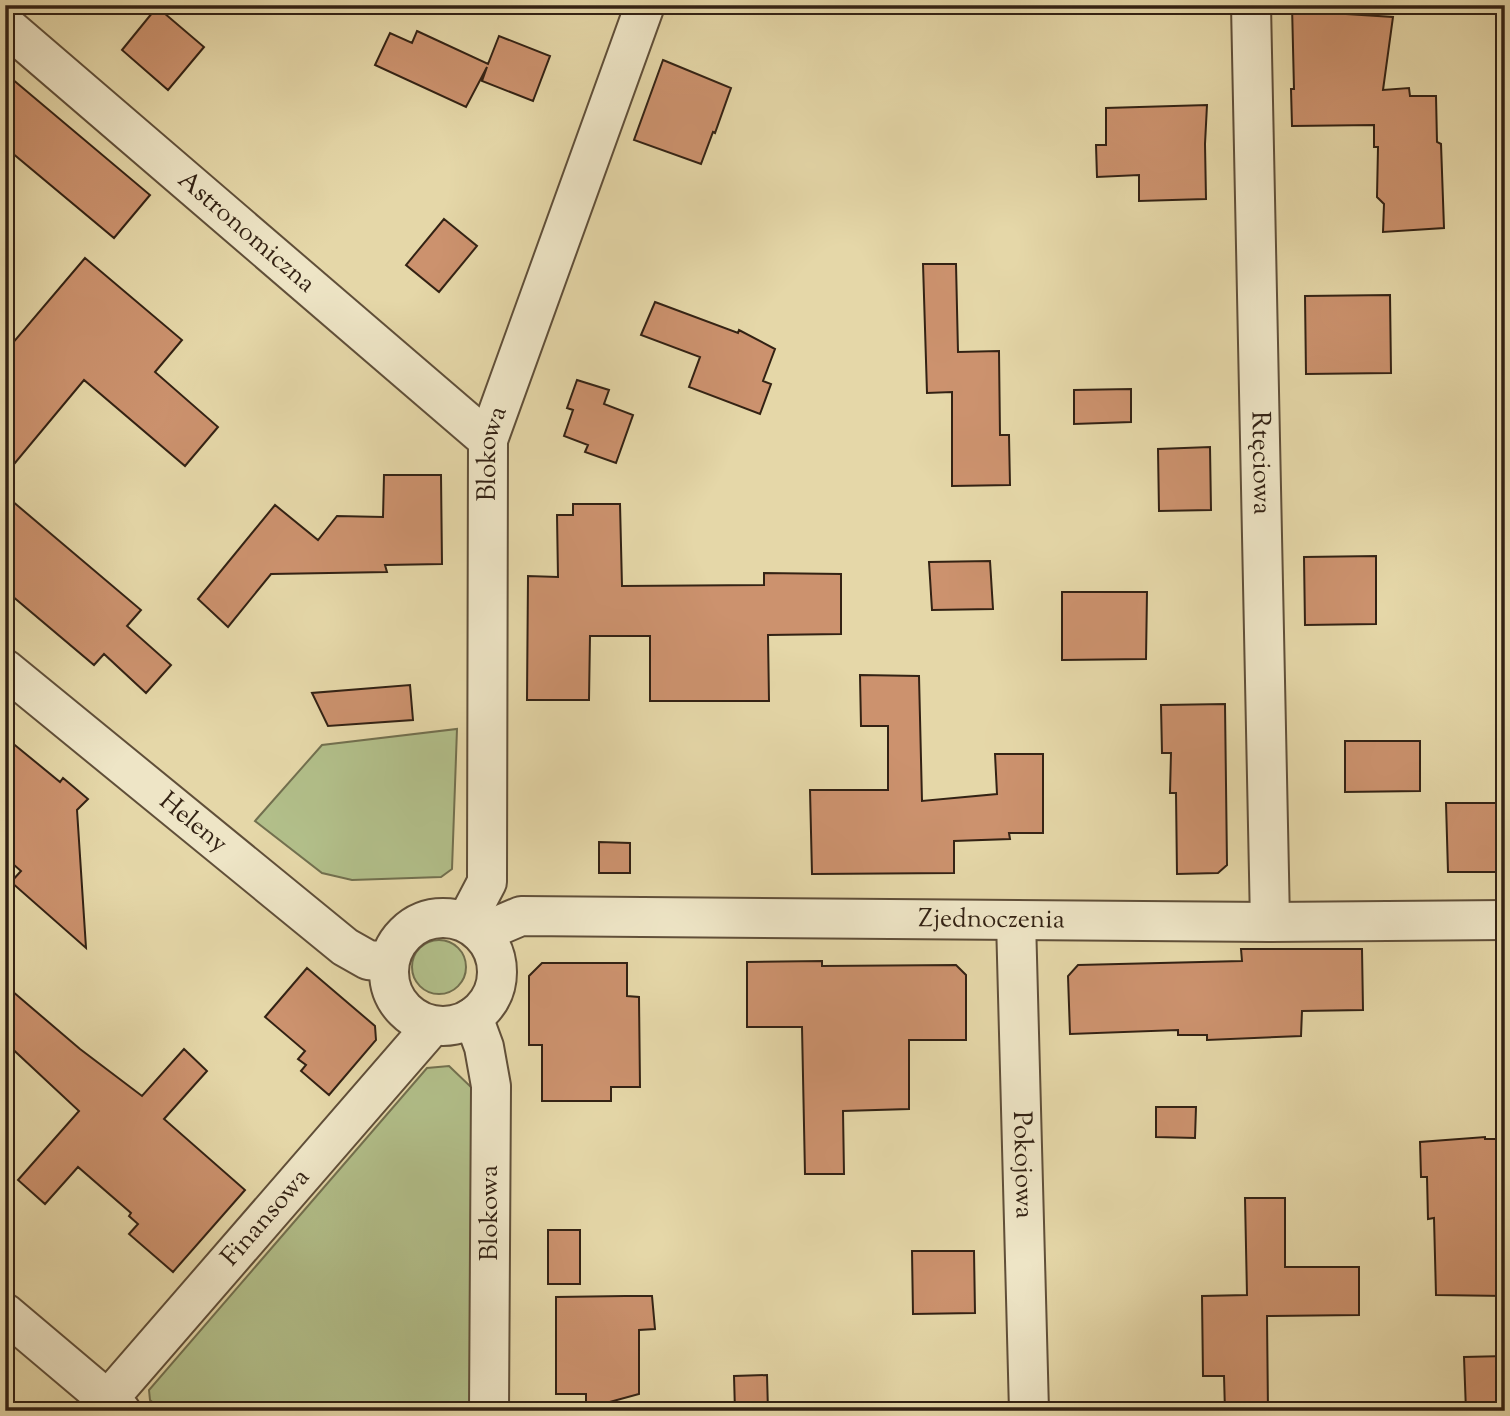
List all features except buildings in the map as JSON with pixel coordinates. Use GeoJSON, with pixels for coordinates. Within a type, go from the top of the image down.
{"type":"FeatureCollection","features":[{"type":"Feature","properties":{"kind":"street","name":"Blokowa"},"geometry":{"type":"LineString","coordinates":[[473,928],[487,882],[488,440],[645,5]]}},
{"type":"Feature","properties":{"kind":"street","name":"Rtęciowa"},"geometry":{"type":"LineString","coordinates":[[1251,5],[1270,922]]}},
{"type":"Feature","properties":{"kind":"street","name":"Astronomiczna"},"geometry":{"type":"LineString","coordinates":[[5,25],[488,440]]}},
{"type":"Feature","properties":{"kind":"street","name":"Heleny"},"geometry":{"type":"LineString","coordinates":[[5,669],[345,947],[369,960],[389,962]]}},
{"type":"Feature","properties":{"kind":"street","name":"Zjednoczenia"},"geometry":{"type":"LineString","coordinates":[[473,928],[521,916],[1270,922],[1505,920]]}},
{"type":"Feature","properties":{"kind":"street"},"geometry":{"type":"LineString","coordinates":[[446,918],[473,928],[491,946],[496,961],[497,977],[493,993],[485,1007],[473,1017],[450,1026],[432,1026],[405,1012],[394,998],[389,980],[389,962],[396,944],[409,929],[427,920],[446,918]]}},
{"type":"Feature","properties":{"kind":"street","name":"Pokojowa"},"geometry":{"type":"LineString","coordinates":[[1016,920],[1029,1411]]}},
{"type":"Feature","properties":{"kind":"street","name":"Blokowa"},"geometry":{"type":"LineString","coordinates":[[473,1017],[484,1047],[491,1086],[489,1411]]}},
{"type":"Feature","properties":{"kind":"street","name":"Finansowa"},"geometry":{"type":"LineString","coordinates":[[109,1407],[432,1026]]}},
{"type":"Feature","properties":{"kind":"street"},"geometry":{"type":"LineString","coordinates":[[5,1313],[109,1407]]}},
{"type":"Feature","properties":{"kind":"green space"},"geometry":{"type":"Polygon","coordinates":[[[457,729],[452,869],[441,877],[352,880],[322,873],[255,821],[322,745],[457,729]]]}},
{"type":"Feature","properties":{"kind":"green space"},"geometry":{"type":"Polygon","coordinates":[[[444,940],[454,944],[462,952],[466,967],[462,982],[454,990],[434,994],[424,990],[416,982],[412,962],[416,952],[424,944],[444,940]]]}},
{"type":"Feature","properties":{"kind":"green space"},"geometry":{"type":"Polygon","coordinates":[[[449,1066],[471,1087],[474,1095],[474,1411],[162,1411],[150,1400],[149,1390],[427,1068],[449,1066]]]}}]}
